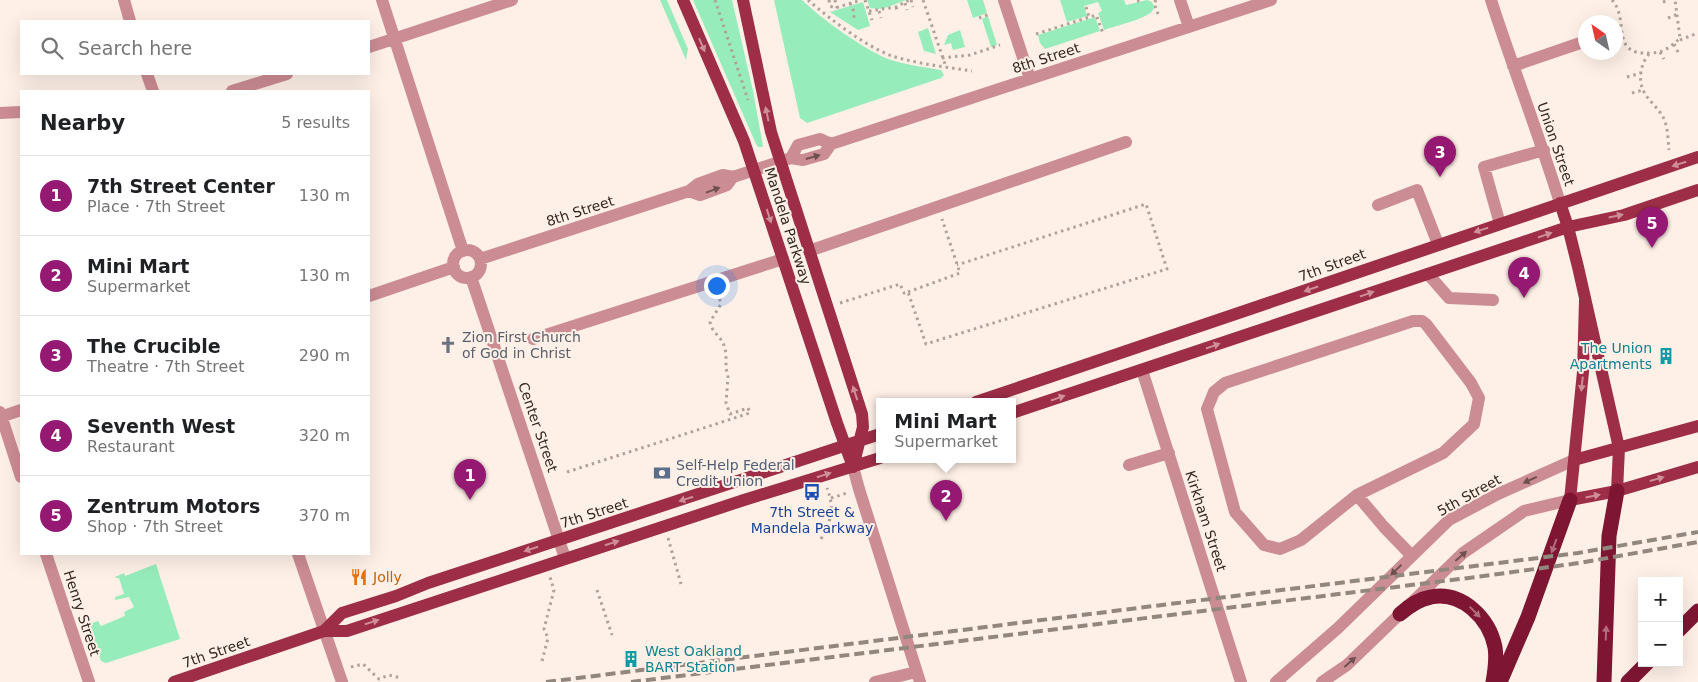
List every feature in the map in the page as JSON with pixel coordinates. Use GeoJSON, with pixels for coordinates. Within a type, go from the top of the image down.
{"type":"FeatureCollection","features":[{"type":"Feature","properties":{"kind":"highway"},"geometry":{"type":"LineString","coordinates":[[1604,682],[1609,536],[1617,491]]}},
{"type":"Feature","properties":{"kind":"highway"},"geometry":{"type":"LineString","coordinates":[[1500,682],[1534,600],[1570,500]]}},
{"type":"Feature","properties":{"kind":"highway"},"geometry":{"type":"LineString","coordinates":[[1400,614],[1415,603],[1430,597],[1452,597],[1467,604],[1482,620],[1492,638],[1496,658],[1493,682]]}},
{"type":"Feature","properties":{"kind":"highway"},"geometry":{"type":"LineString","coordinates":[[1683,626],[1698,611]]}},
{"type":"Feature","properties":{"kind":"highway"},"geometry":{"type":"LineString","coordinates":[[1628,682],[1643,667]]}},
{"type":"Feature","properties":{"kind":"main road","name":"Mandela Parkway"},"geometry":{"type":"LineString","coordinates":[[683,0],[744,142],[853,467]]}},
{"type":"Feature","properties":{"kind":"main road","name":"Mandela Parkway"},"geometry":{"type":"LineString","coordinates":[[743,0],[771,132],[786,159],[809,251],[862,414],[863,427],[853,467]]}},
{"type":"Feature","properties":{"kind":"main road","name":"7th Street"},"geometry":{"type":"LineString","coordinates":[[988,398],[1698,157]]}},
{"type":"Feature","properties":{"kind":"main road"},"geometry":{"type":"LineString","coordinates":[[1016,412],[1568,227],[1624,215],[1698,190]]}},
{"type":"Feature","properties":{"kind":"main road","name":"Union Street"},"geometry":{"type":"LineString","coordinates":[[1560,203],[1568,227],[1619,448],[1617,491]]}},
{"type":"Feature","properties":{"kind":"main road","name":"Union Street"},"geometry":{"type":"LineString","coordinates":[[1570,500],[1583,372],[1585,300]]}},
{"type":"Feature","properties":{"kind":"main road","name":"5th Street"},"geometry":{"type":"LineString","coordinates":[[1574,460],[1698,426]]}},
{"type":"Feature","properties":{"kind":"main road","name":"7th Street"},"geometry":{"type":"LineString","coordinates":[[324,631],[342,613],[396,596],[436,580],[876,435]]}},
{"type":"Feature","properties":{"kind":"main road","name":"7th Street"},"geometry":{"type":"LineString","coordinates":[[174,682],[324,631],[347,631],[546,564],[876,459]]}},
{"type":"Feature","properties":{"kind":"main road"},"geometry":{"type":"LineString","coordinates":[[1570,500],[1617,491],[1698,467]]}},
{"type":"Feature","properties":{"kind":"street"},"geometry":{"type":"LineString","coordinates":[[124,0],[130,20]]}},
{"type":"Feature","properties":{"kind":"street"},"geometry":{"type":"LineString","coordinates":[[382,0],[463,251]]}},
{"type":"Feature","properties":{"kind":"street"},"geometry":{"type":"LineString","coordinates":[[370,48],[512,0]]}},
{"type":"Feature","properties":{"kind":"street"},"geometry":{"type":"LineString","coordinates":[[1004,0],[1030,79]]}},
{"type":"Feature","properties":{"kind":"street"},"geometry":{"type":"LineString","coordinates":[[1180,0],[1189,27]]}},
{"type":"Feature","properties":{"kind":"street","name":"8th Street"},"geometry":{"type":"LineString","coordinates":[[480,259],[689,191],[700,195],[727,185],[733,177],[786,159],[798,145],[820,139],[831,144],[1271,0]]}},
{"type":"Feature","properties":{"kind":"street","name":"Union Street"},"geometry":{"type":"LineString","coordinates":[[1491,0],[1544,150],[1560,203]]}},
{"type":"Feature","properties":{"kind":"street"},"geometry":{"type":"LineString","coordinates":[[1513,66],[1578,44]]}},
{"type":"Feature","properties":{"kind":"street"},"geometry":{"type":"LineString","coordinates":[[147,75],[153,90]]}},
{"type":"Feature","properties":{"kind":"street"},"geometry":{"type":"LineString","coordinates":[[235,90],[284,75]]}},
{"type":"Feature","properties":{"kind":"street"},"geometry":{"type":"LineString","coordinates":[[0,113],[20,112]]}},
{"type":"Feature","properties":{"kind":"street"},"geometry":{"type":"LineString","coordinates":[[809,251],[1126,142]]}},
{"type":"Feature","properties":{"kind":"street"},"geometry":{"type":"LineString","coordinates":[[1500,224],[1484,167],[1544,150]]}},
{"type":"Feature","properties":{"kind":"street"},"geometry":{"type":"LineString","coordinates":[[1378,205],[1417,190],[1438,244]]}},
{"type":"Feature","properties":{"kind":"street"},"geometry":{"type":"LineString","coordinates":[[463,251],[475,252],[480,259],[481,268],[476,275],[471,277],[467,278],[458,275],[454,268],[456,256],[463,251]]}},
{"type":"Feature","properties":{"kind":"street"},"geometry":{"type":"LineString","coordinates":[[533,339],[783,258]]}},
{"type":"Feature","properties":{"kind":"street"},"geometry":{"type":"LineString","coordinates":[[370,296],[454,268]]}},
{"type":"Feature","properties":{"kind":"street"},"geometry":{"type":"LineString","coordinates":[[1428,274],[1450,298],[1493,300]]}},
{"type":"Feature","properties":{"kind":"street","name":"Center Street"},"geometry":{"type":"LineString","coordinates":[[471,277],[565,558]]}},
{"type":"Feature","properties":{"kind":"street"},"geometry":{"type":"LineString","coordinates":[[1414,320],[1422,321],[1471,383],[1479,398],[1474,424],[1442,453],[1357,495],[1301,540],[1280,549],[1264,545],[1235,512],[1207,409],[1210,400],[1214,392],[1225,383],[1414,320]]}},
{"type":"Feature","properties":{"kind":"street","name":"Kirkham Street"},"geometry":{"type":"LineString","coordinates":[[1142,370],[1241,682]]}},
{"type":"Feature","properties":{"kind":"street"},"geometry":{"type":"LineString","coordinates":[[20,410],[0,415],[20,474]]}},
{"type":"Feature","properties":{"kind":"street"},"geometry":{"type":"LineString","coordinates":[[1129,465],[1169,453]]}},
{"type":"Feature","properties":{"kind":"street","name":"5th Street"},"geometry":{"type":"LineString","coordinates":[[1276,682],[1338,628],[1449,520],[1498,494],[1574,460]]}},
{"type":"Feature","properties":{"kind":"street","name":"Mandela Parkway"},"geometry":{"type":"LineString","coordinates":[[853,467],[918,677]]}},
{"type":"Feature","properties":{"kind":"street"},"geometry":{"type":"LineString","coordinates":[[1357,495],[1384,527],[1412,555]]}},
{"type":"Feature","properties":{"kind":"street"},"geometry":{"type":"LineString","coordinates":[[1322,682],[1347,665],[1463,553],[1524,511],[1570,500]]}},
{"type":"Feature","properties":{"kind":"street","name":"Henry Street"},"geometry":{"type":"LineString","coordinates":[[46,555],[89,682]]}},
{"type":"Feature","properties":{"kind":"street"},"geometry":{"type":"LineString","coordinates":[[298,555],[340,677]]}},
{"type":"Feature","properties":{"kind":"street"},"geometry":{"type":"LineString","coordinates":[[875,682],[918,677]]}},
{"type":"Feature","properties":{"kind":"path"},"geometry":{"type":"LineString","coordinates":[[715,0],[748,101]]}},
{"type":"Feature","properties":{"kind":"path"},"geometry":{"type":"LineString","coordinates":[[808,0],[844,28],[880,51],[915,62],[972,71]]}},
{"type":"Feature","properties":{"kind":"path"},"geometry":{"type":"LineString","coordinates":[[829,0],[830,6],[835,8],[863,0],[872,20]]}},
{"type":"Feature","properties":{"kind":"path"},"geometry":{"type":"LineString","coordinates":[[835,0],[837,8]]}},
{"type":"Feature","properties":{"kind":"path"},"geometry":{"type":"LineString","coordinates":[[845,0],[850,3],[854,12],[854,18]]}},
{"type":"Feature","properties":{"kind":"path"},"geometry":{"type":"LineString","coordinates":[[869,11],[886,10],[910,0],[913,7]]}},
{"type":"Feature","properties":{"kind":"path"},"geometry":{"type":"LineString","coordinates":[[923,0],[946,68]]}},
{"type":"Feature","properties":{"kind":"path"},"geometry":{"type":"LineString","coordinates":[[1137,1],[1144,0]]}},
{"type":"Feature","properties":{"kind":"path"},"geometry":{"type":"LineString","coordinates":[[1154,0],[1158,14]]}},
{"type":"Feature","properties":{"kind":"path"},"geometry":{"type":"LineString","coordinates":[[1612,0],[1620,13],[1624,41],[1629,49],[1640,54],[1660,52],[1698,33]]}},
{"type":"Feature","properties":{"kind":"path"},"geometry":{"type":"LineString","coordinates":[[1663,2],[1669,0]]}},
{"type":"Feature","properties":{"kind":"path"},"geometry":{"type":"LineString","coordinates":[[1676,0],[1680,38],[1676,43]]}},
{"type":"Feature","properties":{"kind":"path"},"geometry":{"type":"LineString","coordinates":[[905,3],[907,10]]}},
{"type":"Feature","properties":{"kind":"path"},"geometry":{"type":"LineString","coordinates":[[896,7],[898,13]]}},
{"type":"Feature","properties":{"kind":"path"},"geometry":{"type":"LineString","coordinates":[[1086,7],[1089,17]]}},
{"type":"Feature","properties":{"kind":"path"},"geometry":{"type":"LineString","coordinates":[[879,10],[882,18]]}},
{"type":"Feature","properties":{"kind":"path"},"geometry":{"type":"LineString","coordinates":[[886,10],[888,16]]}},
{"type":"Feature","properties":{"kind":"path"},"geometry":{"type":"LineString","coordinates":[[979,18],[990,14]]}},
{"type":"Feature","properties":{"kind":"path"},"geometry":{"type":"LineString","coordinates":[[1668,18],[1678,14]]}},
{"type":"Feature","properties":{"kind":"path"},"geometry":{"type":"LineString","coordinates":[[1036,34],[1096,15],[1103,33]]}},
{"type":"Feature","properties":{"kind":"path"},"geometry":{"type":"LineString","coordinates":[[1676,43],[1679,54]]}},
{"type":"Feature","properties":{"kind":"path"},"geometry":{"type":"LineString","coordinates":[[942,58],[970,55],[1000,45]]}},
{"type":"Feature","properties":{"kind":"path"},"geometry":{"type":"LineString","coordinates":[[1660,52],[1664,59]]}},
{"type":"Feature","properties":{"kind":"path"},"geometry":{"type":"LineString","coordinates":[[1649,54],[1644,59],[1641,73],[1643,90],[1660,110],[1665,121],[1669,150]]}},
{"type":"Feature","properties":{"kind":"path"},"geometry":{"type":"LineString","coordinates":[[1627,77],[1641,73]]}},
{"type":"Feature","properties":{"kind":"path"},"geometry":{"type":"LineString","coordinates":[[1632,93],[1643,90]]}},
{"type":"Feature","properties":{"kind":"path"},"geometry":{"type":"LineString","coordinates":[[908,292],[926,344],[1167,269],[1146,204],[957,265]]}},
{"type":"Feature","properties":{"kind":"path"},"geometry":{"type":"LineString","coordinates":[[827,307],[900,284],[904,293],[908,292],[960,273],[938,206]]}},
{"type":"Feature","properties":{"kind":"path"},"geometry":{"type":"LineString","coordinates":[[567,472],[750,413],[748,408],[730,414],[726,403],[728,377],[726,353],[723,342],[713,330],[710,322],[721,304],[717,292]]}},
{"type":"Feature","properties":{"kind":"path"},"geometry":{"type":"LineString","coordinates":[[821,539],[832,515],[831,498]]}},
{"type":"Feature","properties":{"kind":"path"},"geometry":{"type":"LineString","coordinates":[[664,526],[681,584]]}},
{"type":"Feature","properties":{"kind":"path"},"geometry":{"type":"LineString","coordinates":[[542,661],[548,638],[544,628],[554,590],[546,564]]}},
{"type":"Feature","properties":{"kind":"path"},"geometry":{"type":"LineString","coordinates":[[597,590],[612,635]]}},
{"type":"Feature","properties":{"kind":"path"},"geometry":{"type":"LineString","coordinates":[[340,677],[363,664],[379,679],[389,675],[401,678]]}},
{"type":"Feature","properties":{"kind":"green space"},"geometry":{"type":"Polygon","coordinates":[[[660,0],[667,0],[688,49],[686,60],[660,0]]]}},
{"type":"Feature","properties":{"kind":"green space"},"geometry":{"type":"Polygon","coordinates":[[[693,0],[732,0],[753,91],[762,147],[758,147],[756,144],[693,0]]]}},
{"type":"Feature","properties":{"kind":"green space"},"geometry":{"type":"Polygon","coordinates":[[[774,0],[802,0],[843,33],[878,55],[901,63],[941,70],[944,75],[941,78],[807,123],[800,118],[774,0]]]}},
{"type":"Feature","properties":{"kind":"green space"},"geometry":{"type":"Polygon","coordinates":[[[867,0],[906,0],[879,9],[870,8],[867,0]]]}},
{"type":"Feature","properties":{"kind":"green space"},"geometry":{"type":"Polygon","coordinates":[[[967,0],[983,0],[987,13],[973,18],[967,0]]]}},
{"type":"Feature","properties":{"kind":"green space"},"geometry":{"type":"Polygon","coordinates":[[[1060,0],[1124,0],[1126,5],[1147,0],[1152,2],[1154,7],[1145,16],[1104,30],[1098,13],[1102,11],[1098,2],[1084,6],[1087,16],[1067,22],[1060,0]]]}},
{"type":"Feature","properties":{"kind":"green space"},"geometry":{"type":"Polygon","coordinates":[[[863,2],[870,26],[858,30],[830,12],[863,2]]]}},
{"type":"Feature","properties":{"kind":"green space"},"geometry":{"type":"Polygon","coordinates":[[[988,16],[997,45],[991,47],[982,19],[988,16]]]}},
{"type":"Feature","properties":{"kind":"green space"},"geometry":{"type":"Polygon","coordinates":[[[1095,17],[1100,31],[1045,49],[1040,43],[1038,35],[1095,17]]]}},
{"type":"Feature","properties":{"kind":"green space"},"geometry":{"type":"Polygon","coordinates":[[[928,28],[936,54],[924,51],[918,32],[928,28]]]}},
{"type":"Feature","properties":{"kind":"green space"},"geometry":{"type":"Polygon","coordinates":[[[960,30],[965,47],[953,50],[951,43],[944,45],[948,35],[960,30]]]}},
{"type":"Feature","properties":{"kind":"green space"},"geometry":{"type":"Polygon","coordinates":[[[156,564],[180,639],[106,663],[101,661],[89,624],[98,621],[101,626],[125,616],[124,612],[134,607],[129,597],[115,600],[115,597],[124,594],[119,578],[115,577],[124,573],[125,576],[156,564]]]}},
{"type":"Feature","properties":{"kind":"railway"},"geometry":{"type":"LineString","coordinates":[[546,682],[1578,553],[1698,532]]}},
{"type":"Feature","properties":{"kind":"railway"},"geometry":{"type":"LineString","coordinates":[[631,682],[1476,577],[1579,563],[1698,542]]}},
{"type":"Feature","properties":{"kind":"place","name":"The Crucible"},"geometry":{"type":"Point","coordinates":[1440,177]}},
{"type":"Feature","properties":{"kind":"place","name":"Zentrum Motors"},"geometry":{"type":"Point","coordinates":[1652,248]}},
{"type":"Feature","properties":{"kind":"place","name":"Seventh West"},"geometry":{"type":"Point","coordinates":[1524,298]}},
{"type":"Feature","properties":{"kind":"place","name":"Zion First Church of God in Christ"},"geometry":{"type":"Point","coordinates":[448,345]}},
{"type":"Feature","properties":{"kind":"place","name":"The Union Apartments"},"geometry":{"type":"Point","coordinates":[1666,356]}},
{"type":"Feature","properties":{"kind":"place","name":"Self-Help Federal Credit Union"},"geometry":{"type":"Point","coordinates":[662,473]}},
{"type":"Feature","properties":{"kind":"place","name":"7th Street & Mandela Parkway"},"geometry":{"type":"Point","coordinates":[812,492]}},
{"type":"Feature","properties":{"kind":"place","name":"7th Street Center"},"geometry":{"type":"Point","coordinates":[470,500]}},
{"type":"Feature","properties":{"kind":"place","name":"Mini Mart"},"geometry":{"type":"Point","coordinates":[946,521]}},
{"type":"Feature","properties":{"kind":"place","name":"Jolly"},"geometry":{"type":"Point","coordinates":[359,577]}},
{"type":"Feature","properties":{"kind":"place","name":"West Oakland BART Station"},"geometry":{"type":"Point","coordinates":[631,659]}}]}
